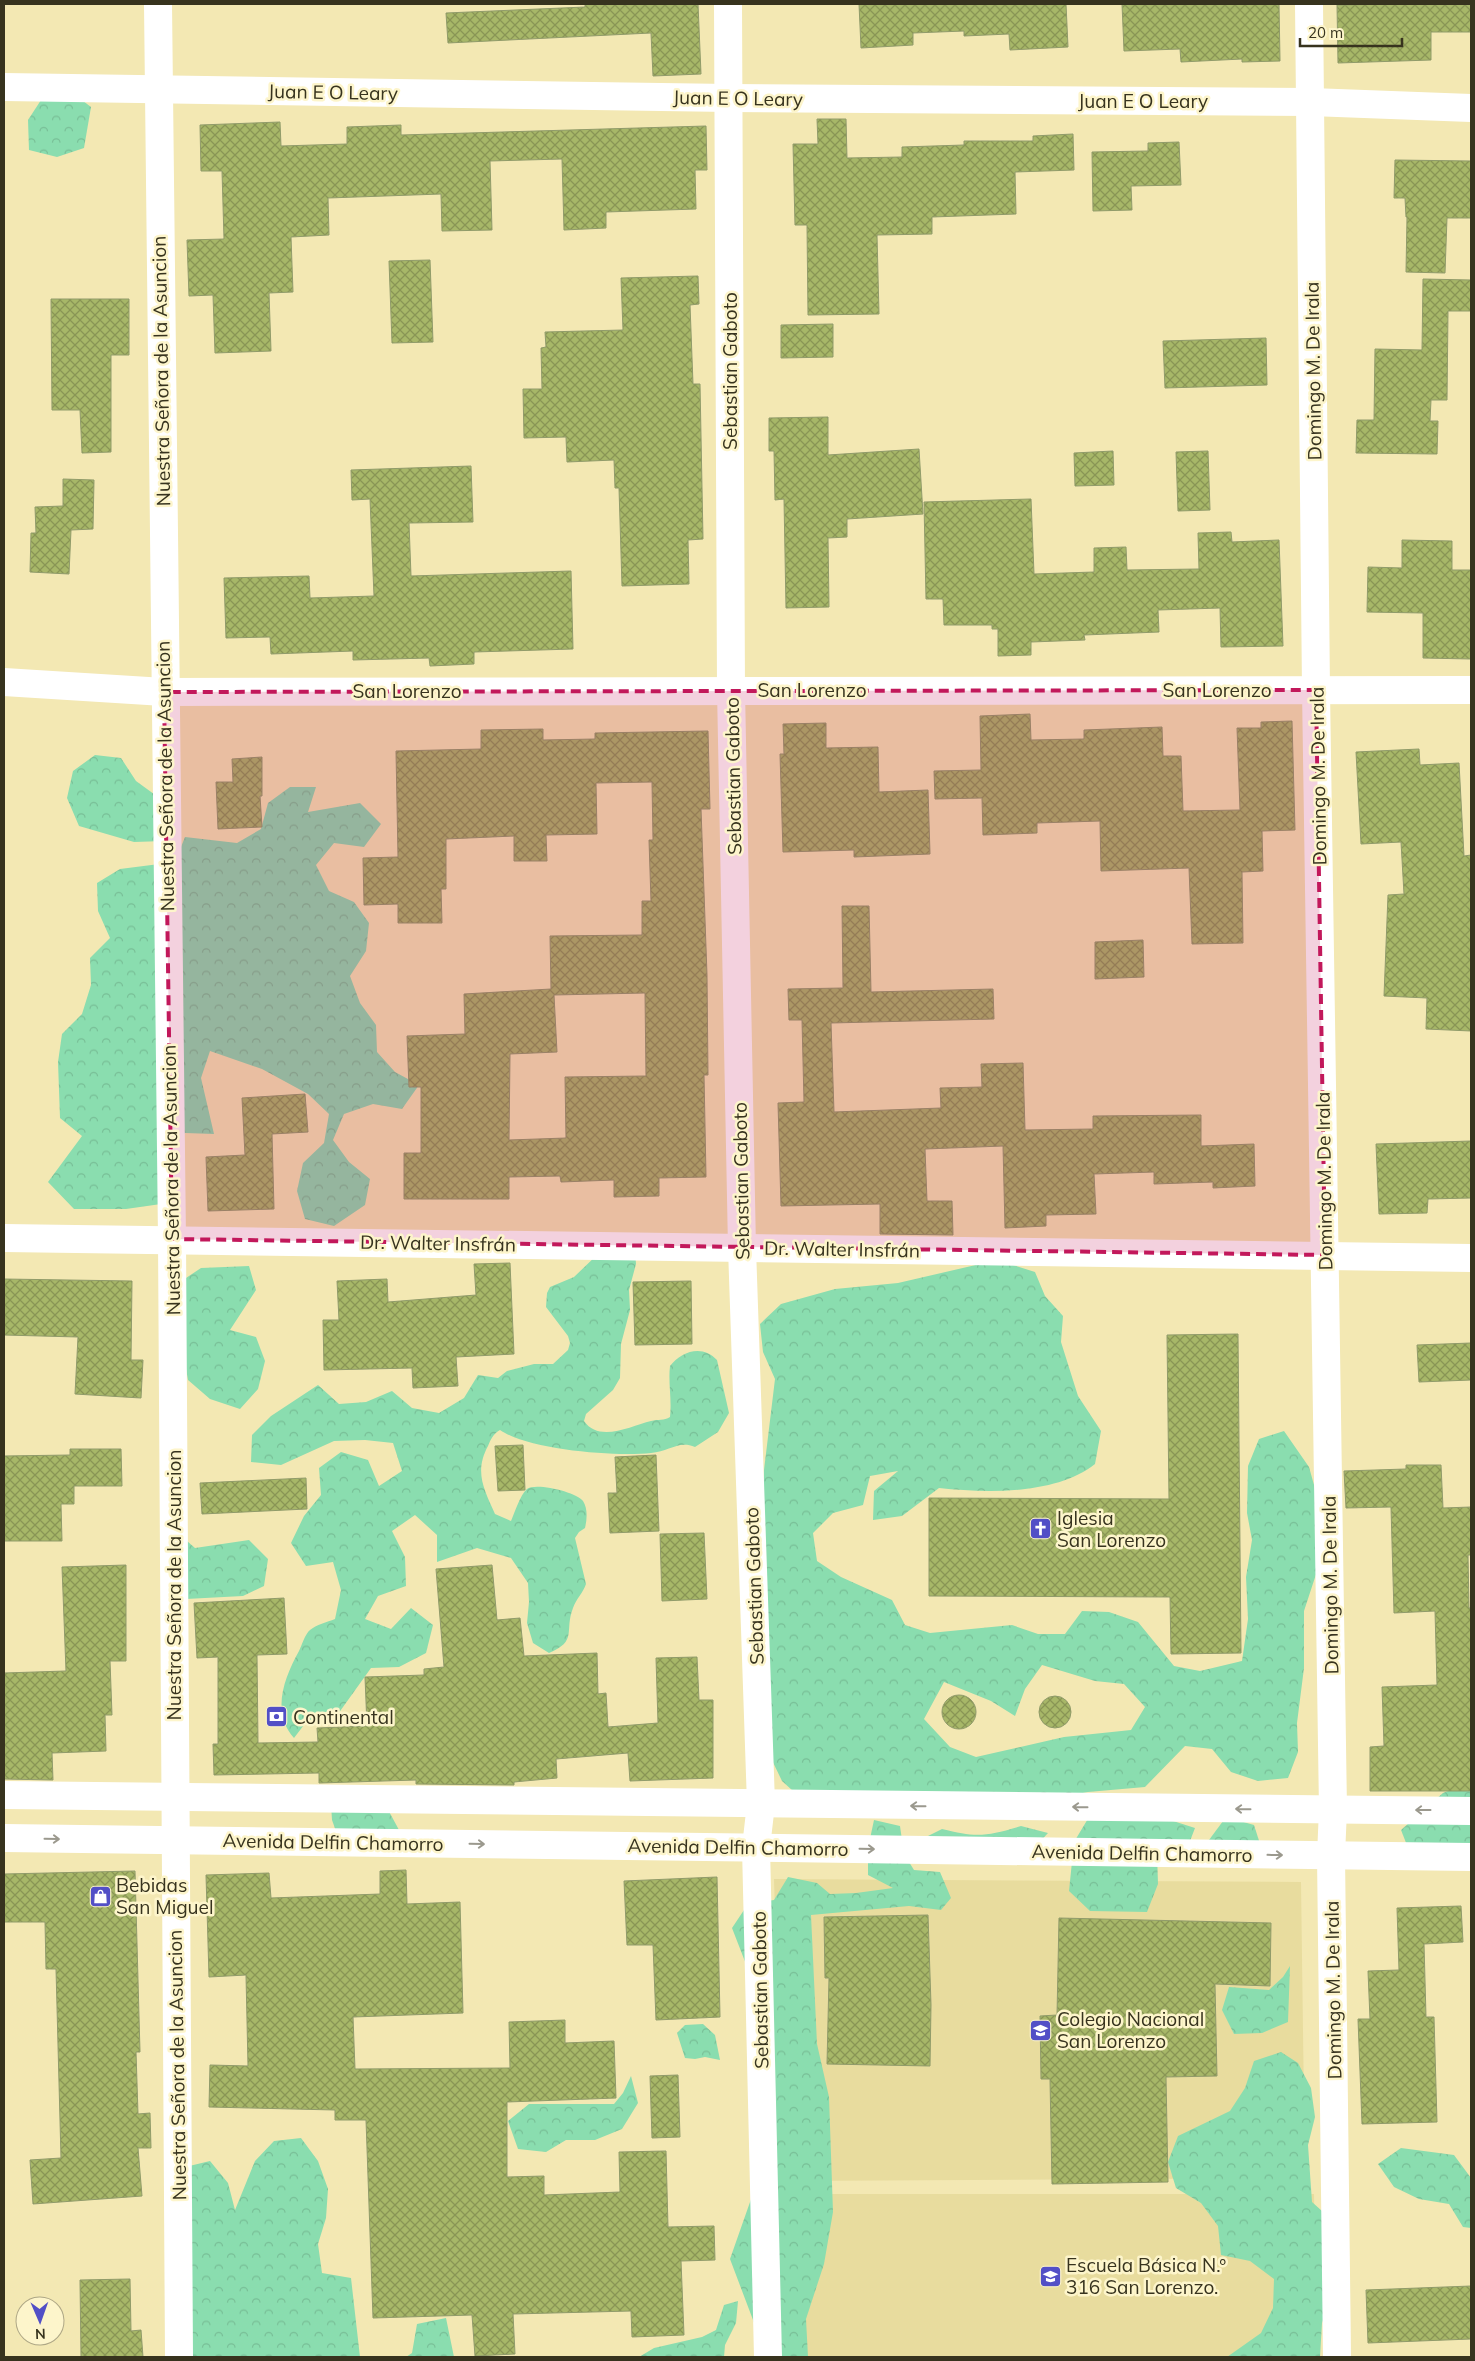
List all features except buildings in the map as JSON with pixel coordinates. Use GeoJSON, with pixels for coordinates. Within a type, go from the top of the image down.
{"type":"FeatureCollection","features":[{"type":"Feature","properties":{"kind":"street","name":"Nuestra Señora de la Asuncion"},"geometry":{"type":"LineString","coordinates":[[158,4],[164,692],[172,1239],[176,1798],[174,1840],[179,2357]]}},
{"type":"Feature","properties":{"kind":"street","name":"Sebastian Gaboto"},"geometry":{"type":"LineString","coordinates":[[728,4],[731,690],[742,1248],[761,1804],[756,1847],[768,2357]]}},
{"type":"Feature","properties":{"kind":"street","name":"Domingo M. De Irala"},"geometry":{"type":"LineString","coordinates":[[1309,4],[1316,690],[1334,1810],[1331,1855],[1338,2357]]}},
{"type":"Feature","properties":{"kind":"street","name":"Juan E O Leary"},"geometry":{"type":"LineString","coordinates":[[4,88],[729,98],[1311,102],[1471,108]]}},
{"type":"Feature","properties":{"kind":"street","name":"San Lorenzo"},"geometry":{"type":"LineString","coordinates":[[4,682],[164,692],[1471,690]]}},
{"type":"Feature","properties":{"kind":"street","name":"Dr. Walter Insfrán"},"geometry":{"type":"LineString","coordinates":[[4,1238],[1471,1258]]}},
{"type":"Feature","properties":{"kind":"street"},"geometry":{"type":"LineString","coordinates":[[4,1795],[1471,1811]]}},
{"type":"Feature","properties":{"kind":"street","name":"Avenida Delfin Chamorro"},"geometry":{"type":"LineString","coordinates":[[4,1838],[1471,1857]]}},
{"type":"Feature","properties":{"kind":"highlighted area"},"geometry":{"type":"Polygon","coordinates":[[[1316,690],[1325,1255],[172,1239],[164,692],[1316,690]]]}},
{"type":"Feature","properties":{"kind":"shaded area","name":"Colegio Nacional San Lorenzo"},"geometry":{"type":"Polygon","coordinates":[[[774,1879],[1301,1882],[1305,2178],[783,2181],[774,1879]]]}},
{"type":"Feature","properties":{"kind":"shaded area","name":"Escuela Básica N.º 316 San Lorenzo."},"geometry":{"type":"Polygon","coordinates":[[[781,2194],[1314,2194],[1317,2357],[786,2357],[781,2194]]]}},
{"type":"Feature","properties":{"kind":"green space"},"geometry":{"type":"Polygon","coordinates":[[[70,91],[91,107],[84,148],[57,157],[29,150],[28,120],[43,97],[70,91]]]}},
{"type":"Feature","properties":{"kind":"green space"},"geometry":{"type":"Polygon","coordinates":[[[95,755],[121,758],[136,781],[158,797],[165,841],[134,842],[79,826],[67,798],[73,771],[95,755]]]}},
{"type":"Feature","properties":{"kind":"green space"},"geometry":{"type":"Polygon","coordinates":[[[290,787],[316,787],[308,812],[360,803],[381,824],[364,847],[334,843],[316,865],[329,891],[354,902],[369,923],[366,951],[350,976],[360,1003],[376,1025],[377,1052],[395,1072],[419,1085],[402,1109],[373,1104],[344,1114],[333,1140],[349,1162],[370,1179],[365,1205],[334,1226],[305,1219],[297,1191],[303,1163],[324,1143],[329,1114],[308,1094],[262,1069],[210,1051],[201,1078],[214,1134],[185,1133],[164,1153],[161,1204],[126,1209],[74,1209],[48,1182],[82,1136],[60,1118],[58,1062],[62,1034],[82,1014],[91,985],[90,958],[110,938],[98,911],[97,883],[120,869],[175,862],[185,837],[237,843],[261,829],[268,803],[290,787]]]}},
{"type":"Feature","properties":{"kind":"green space"},"geometry":{"type":"Polygon","coordinates":[[[635,1251],[636,1264],[629,1290],[630,1310],[621,1344],[620,1378],[613,1390],[586,1414],[584,1421],[590,1428],[607,1432],[670,1417],[670,1366],[680,1356],[692,1351],[699,1351],[711,1355],[717,1360],[729,1413],[718,1432],[695,1447],[683,1445],[657,1452],[617,1454],[595,1453],[531,1443],[500,1430],[491,1439],[484,1455],[481,1472],[484,1488],[495,1514],[511,1521],[522,1495],[531,1487],[547,1487],[565,1491],[583,1501],[586,1507],[587,1518],[585,1528],[575,1538],[586,1584],[573,1608],[567,1640],[558,1649],[549,1653],[533,1643],[527,1623],[528,1583],[511,1558],[477,1548],[437,1562],[437,1535],[415,1515],[392,1531],[405,1557],[406,1586],[378,1596],[365,1619],[391,1629],[411,1608],[433,1625],[426,1653],[399,1667],[371,1668],[338,1714],[307,1721],[294,1738],[287,1728],[283,1717],[282,1695],[285,1684],[308,1632],[335,1619],[341,1590],[333,1562],[306,1566],[291,1543],[304,1516],[321,1495],[319,1468],[341,1452],[368,1460],[379,1486],[402,1471],[393,1443],[365,1440],[334,1441],[281,1465],[251,1462],[252,1435],[271,1416],[318,1385],[339,1404],[366,1402],[392,1391],[412,1408],[439,1413],[464,1398],[478,1375],[498,1378],[507,1371],[534,1364],[553,1364],[568,1350],[570,1343],[568,1336],[546,1307],[547,1293],[550,1287],[574,1277],[599,1253],[635,1251]]]}},
{"type":"Feature","properties":{"kind":"green space"},"geometry":{"type":"Polygon","coordinates":[[[1007,1263],[1035,1272],[1045,1296],[1063,1316],[1061,1342],[1078,1396],[1101,1431],[1095,1464],[1061,1482],[1041,1487],[999,1491],[939,1488],[902,1516],[873,1520],[874,1491],[898,1471],[870,1476],[863,1505],[833,1513],[813,1533],[817,1561],[841,1577],[892,1600],[905,1625],[930,1633],[1012,1625],[1038,1634],[1065,1634],[1082,1611],[1109,1612],[1138,1622],[1174,1666],[1200,1671],[1242,1661],[1248,1619],[1246,1577],[1252,1540],[1247,1513],[1248,1466],[1259,1439],[1284,1431],[1309,1467],[1316,1492],[1322,1556],[1304,1611],[1304,1668],[1297,1723],[1298,1752],[1288,1778],[1258,1781],[1231,1772],[1212,1749],[1185,1746],[1145,1787],[1088,1792],[973,1814],[804,1801],[782,1781],[757,1729],[764,1470],[775,1379],[763,1352],[760,1324],[781,1304],[835,1289],[898,1283],[980,1264],[1007,1263]],[[1042,1665],[1025,1689],[1015,1716],[991,1701],[944,1682],[924,1719],[950,1747],[976,1757],[1064,1737],[1131,1730],[1145,1707],[1124,1684],[1095,1681],[1042,1665]]]}},
{"type":"Feature","properties":{"kind":"green space"},"geometry":{"type":"Polygon","coordinates":[[[249,1266],[256,1290],[230,1330],[256,1337],[265,1361],[258,1389],[240,1409],[210,1399],[188,1380],[184,1342],[186,1278],[201,1268],[249,1266]]]}},
{"type":"Feature","properties":{"kind":"green space"},"geometry":{"type":"Polygon","coordinates":[[[249,1540],[268,1559],[264,1586],[243,1596],[186,1599],[187,1541],[195,1548],[249,1540]]]}},
{"type":"Feature","properties":{"kind":"green space"},"geometry":{"type":"Polygon","coordinates":[[[1468,1783],[1471,1784],[1471,1858],[1412,1858],[1401,1830],[1443,1793],[1468,1783]]]}},
{"type":"Feature","properties":{"kind":"green space"},"geometry":{"type":"Polygon","coordinates":[[[385,1804],[399,1830],[337,1834],[332,1820],[331,1805],[385,1804]]]}},
{"type":"Feature","properties":{"kind":"green space"},"geometry":{"type":"Polygon","coordinates":[[[1142,1811],[1195,1828],[1185,1854],[1157,1853],[1158,1884],[1147,1912],[1090,1911],[1069,1891],[1074,1842],[1089,1817],[1142,1811]]]}},
{"type":"Feature","properties":{"kind":"green space"},"geometry":{"type":"Polygon","coordinates":[[[1226,1817],[1254,1825],[1262,1850],[1209,1840],[1226,1817]]]}},
{"type":"Feature","properties":{"kind":"green space"},"geometry":{"type":"Polygon","coordinates":[[[874,1820],[900,1826],[904,1854],[914,1870],[940,1872],[951,1898],[941,1910],[909,1906],[811,1915],[817,2044],[829,2097],[833,2212],[824,2264],[806,2319],[808,2357],[767,2357],[730,2259],[768,2151],[756,1990],[732,1928],[748,1904],[774,1900],[788,1877],[817,1883],[830,1894],[893,1888],[868,1875],[868,1848],[874,1820]]]}},
{"type":"Feature","properties":{"kind":"green space"},"geometry":{"type":"Polygon","coordinates":[[[1021,1826],[1048,1833],[1028,1855],[916,1842],[942,1829],[964,1834],[982,1835],[1021,1826]]]}},
{"type":"Feature","properties":{"kind":"green space"},"geometry":{"type":"Polygon","coordinates":[[[1290,1966],[1288,2022],[1262,2033],[1234,2034],[1222,2010],[1229,1987],[1269,1990],[1283,1977],[1290,1966]]]}},
{"type":"Feature","properties":{"kind":"green space"},"geometry":{"type":"Polygon","coordinates":[[[703,2024],[715,2035],[720,2060],[705,2057],[685,2058],[677,2033],[685,2025],[703,2024]]]}},
{"type":"Feature","properties":{"kind":"green space"},"geometry":{"type":"Polygon","coordinates":[[[1281,2052],[1298,2063],[1311,2088],[1315,2117],[1308,2145],[1312,2202],[1332,2220],[1332,2295],[1322,2323],[1320,2357],[1227,2357],[1261,2333],[1273,2308],[1274,2279],[1250,2261],[1221,2255],[1218,2226],[1201,2203],[1176,2188],[1168,2162],[1178,2136],[1230,2111],[1245,2088],[1254,2061],[1281,2052]]]}},
{"type":"Feature","properties":{"kind":"green space"},"geometry":{"type":"Polygon","coordinates":[[[631,2076],[638,2103],[622,2129],[595,2140],[566,2140],[546,2152],[518,2149],[508,2121],[529,2104],[614,2104],[623,2093],[631,2076]]]}},
{"type":"Feature","properties":{"kind":"green space"},"geometry":{"type":"Polygon","coordinates":[[[301,2138],[318,2161],[328,2189],[326,2218],[318,2244],[322,2273],[351,2278],[360,2357],[189,2357],[181,2168],[210,2161],[228,2183],[235,2210],[255,2161],[274,2141],[301,2138]]]}},
{"type":"Feature","properties":{"kind":"green space"},"geometry":{"type":"Polygon","coordinates":[[[1401,2148],[1454,2155],[1471,2178],[1471,2228],[1463,2227],[1449,2204],[1419,2199],[1394,2187],[1378,2164],[1401,2148]]]}},
{"type":"Feature","properties":{"kind":"green space"},"geometry":{"type":"Polygon","coordinates":[[[738,2301],[736,2323],[725,2345],[724,2357],[639,2357],[654,2348],[702,2337],[716,2330],[724,2305],[738,2301]]]}},
{"type":"Feature","properties":{"kind":"green space"},"geometry":{"type":"Polygon","coordinates":[[[446,2318],[454,2357],[406,2357],[412,2353],[417,2324],[446,2318]]]}},
{"type":"Feature","properties":{"kind":"place","name":"Iglesia San Lorenzo"},"geometry":{"type":"Point","coordinates":[1041,1529]}},
{"type":"Feature","properties":{"kind":"place","name":"Continental"},"geometry":{"type":"Point","coordinates":[277,1717]}},
{"type":"Feature","properties":{"kind":"place","name":"Bebidas San Miguel"},"geometry":{"type":"Point","coordinates":[100,1896]}},
{"type":"Feature","properties":{"kind":"place","name":"Colegio Nacional San Lorenzo"},"geometry":{"type":"Point","coordinates":[1041,2030]}},
{"type":"Feature","properties":{"kind":"place","name":"Escuela Básica N.º 316 San Lorenzo."},"geometry":{"type":"Point","coordinates":[1050,2276]}}]}
